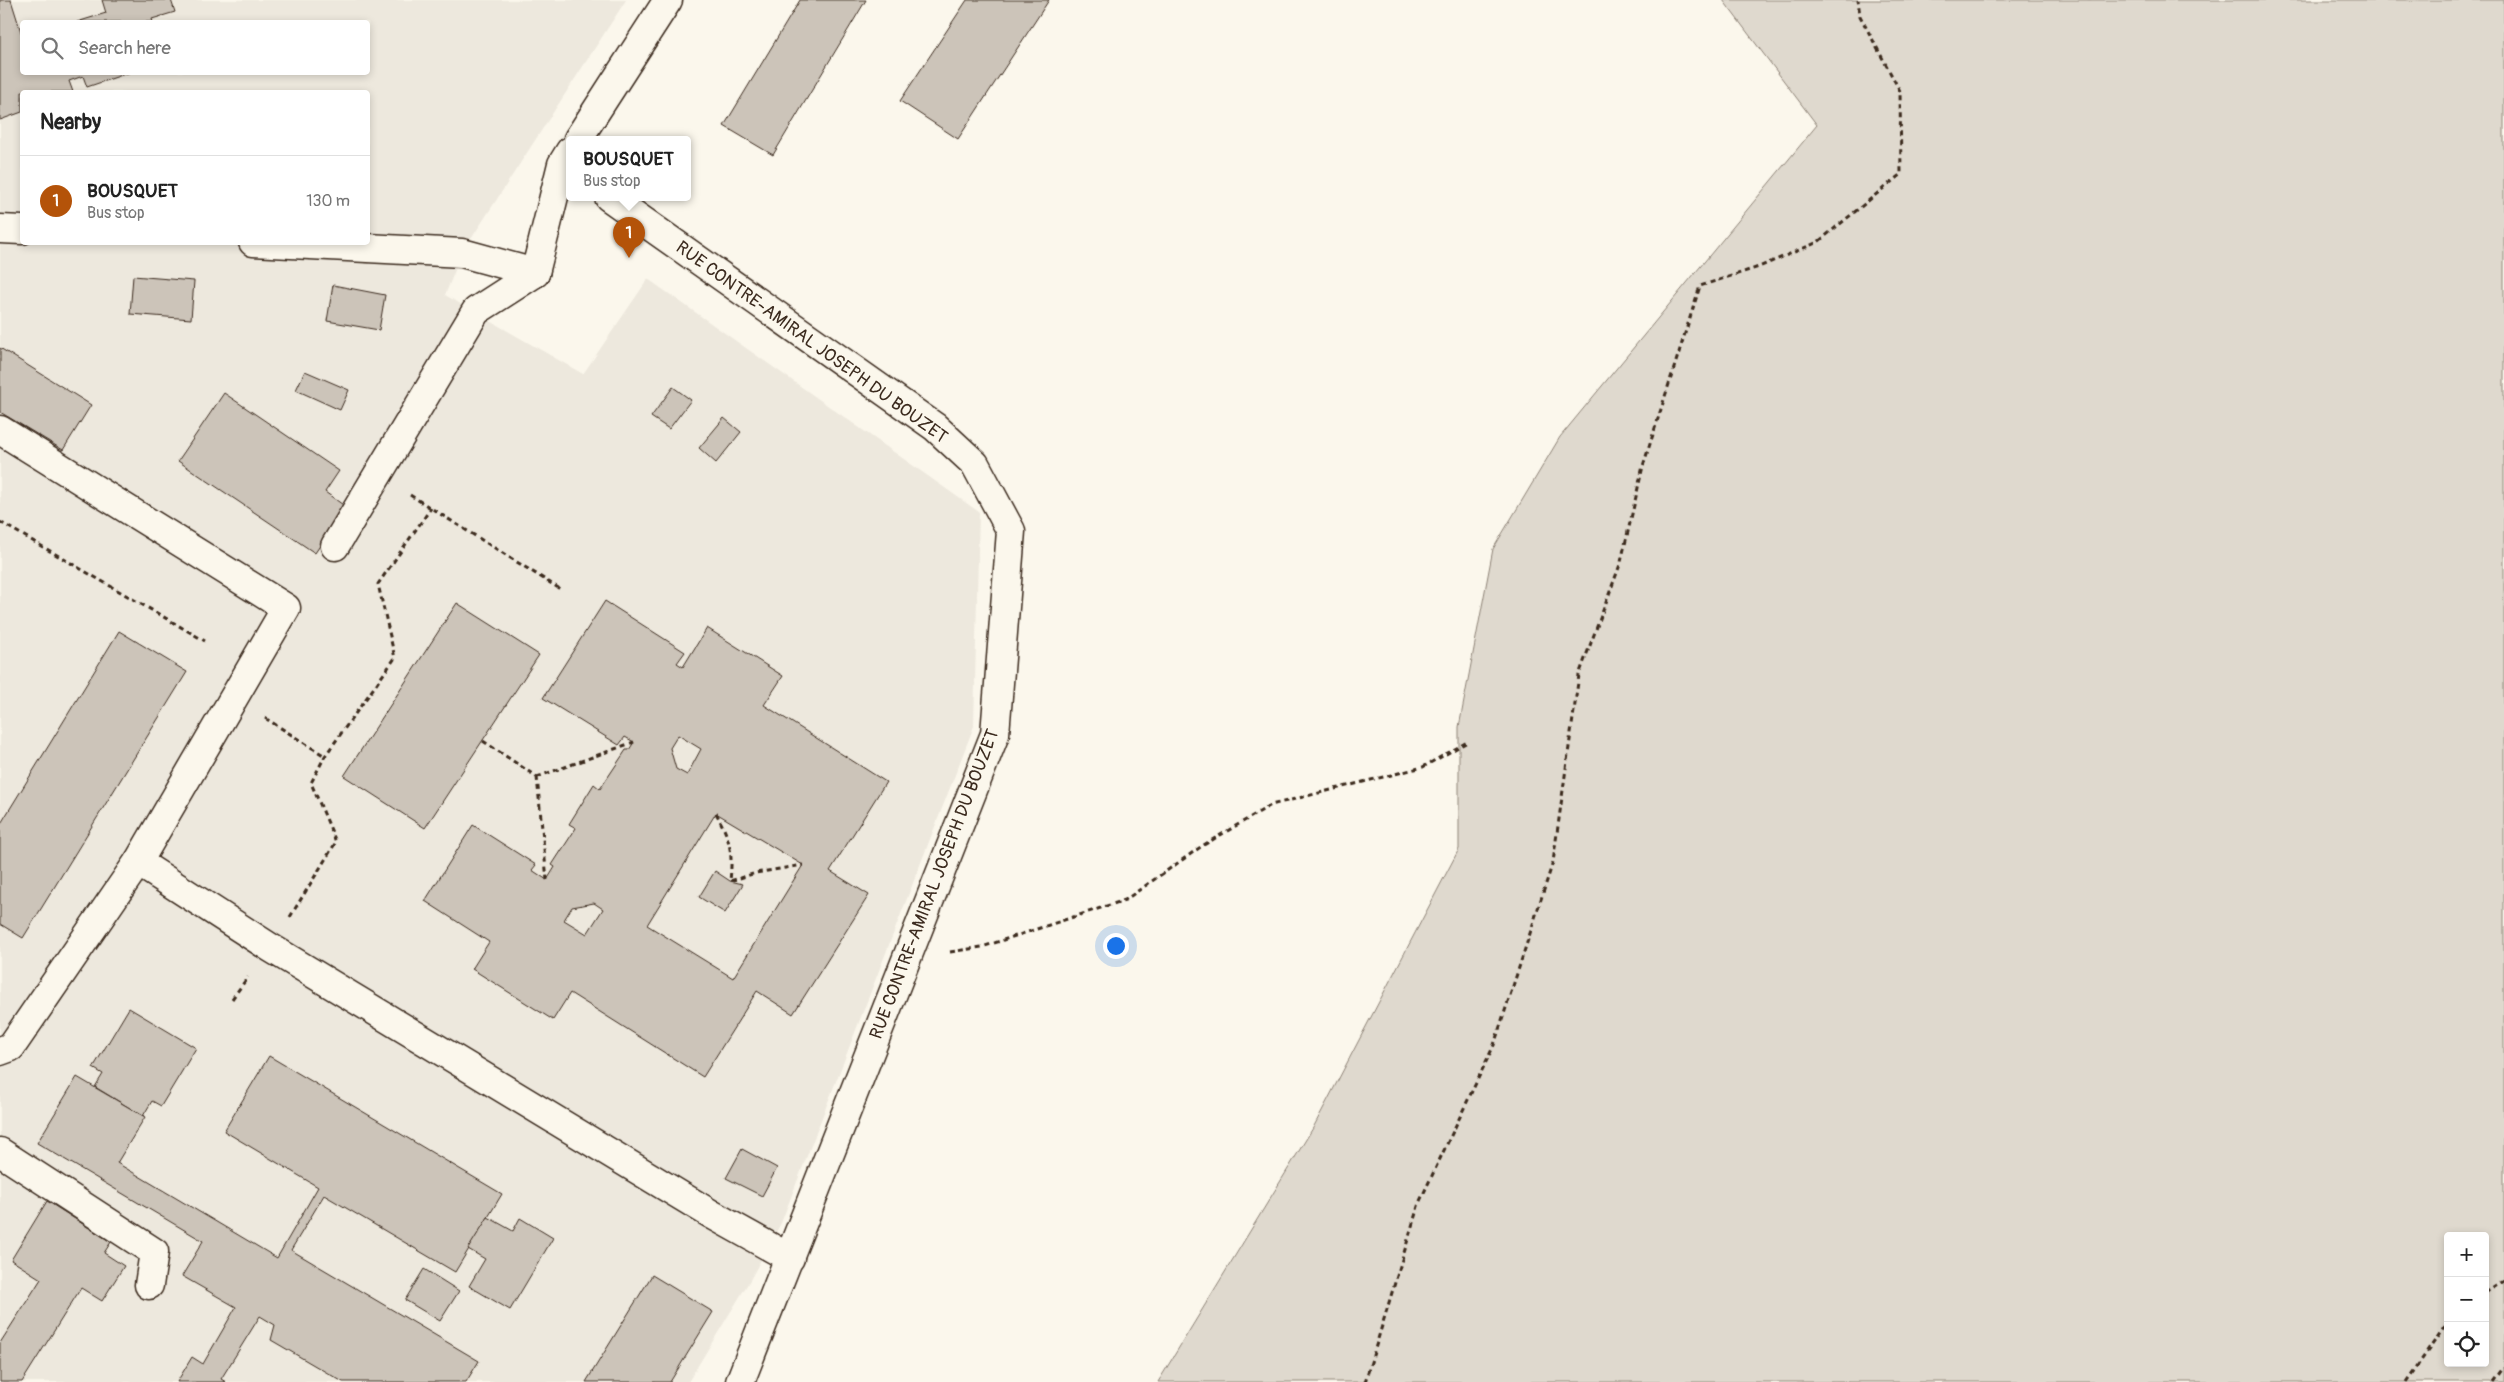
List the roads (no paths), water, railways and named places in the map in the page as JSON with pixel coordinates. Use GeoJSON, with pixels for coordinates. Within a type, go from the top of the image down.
{"type":"FeatureCollection","features":[{"type":"Feature","properties":{"kind":"street"},"geometry":{"type":"LineString","coordinates":[[580,136],[668,0]]}},
{"type":"Feature","properties":{"kind":"street"},"geometry":{"type":"LineString","coordinates":[[335,546],[476,311],[535,273],[566,168]]}},
{"type":"Feature","properties":{"kind":"street","name":"RUE CONTRE-AMIRAL JOSEPH DU BOUZET"},"geometry":{"type":"LineString","coordinates":[[615,201],[936,427],[975,464],[1011,531],[995,734],[740,1382]]}},
{"type":"Feature","properties":{"kind":"street"},"geometry":{"type":"LineString","coordinates":[[0,229],[20,230]]}},
{"type":"Feature","properties":{"kind":"street"},"geometry":{"type":"LineString","coordinates":[[310,245],[462,253],[535,273]]}},
{"type":"Feature","properties":{"kind":"street"},"geometry":{"type":"LineString","coordinates":[[0,430],[286,608],[138,862],[11,1047],[0,1052]]}},
{"type":"Feature","properties":{"kind":"street"},"geometry":{"type":"LineString","coordinates":[[138,862],[271,948],[711,1214],[790,1258]]}},
{"type":"Feature","properties":{"kind":"street"},"geometry":{"type":"LineString","coordinates":[[0,1152],[154,1252],[149,1285]]}},
{"type":"Feature","properties":{"kind":"place","name":"BOUSQUET"},"geometry":{"type":"Point","coordinates":[629,258]}}]}
